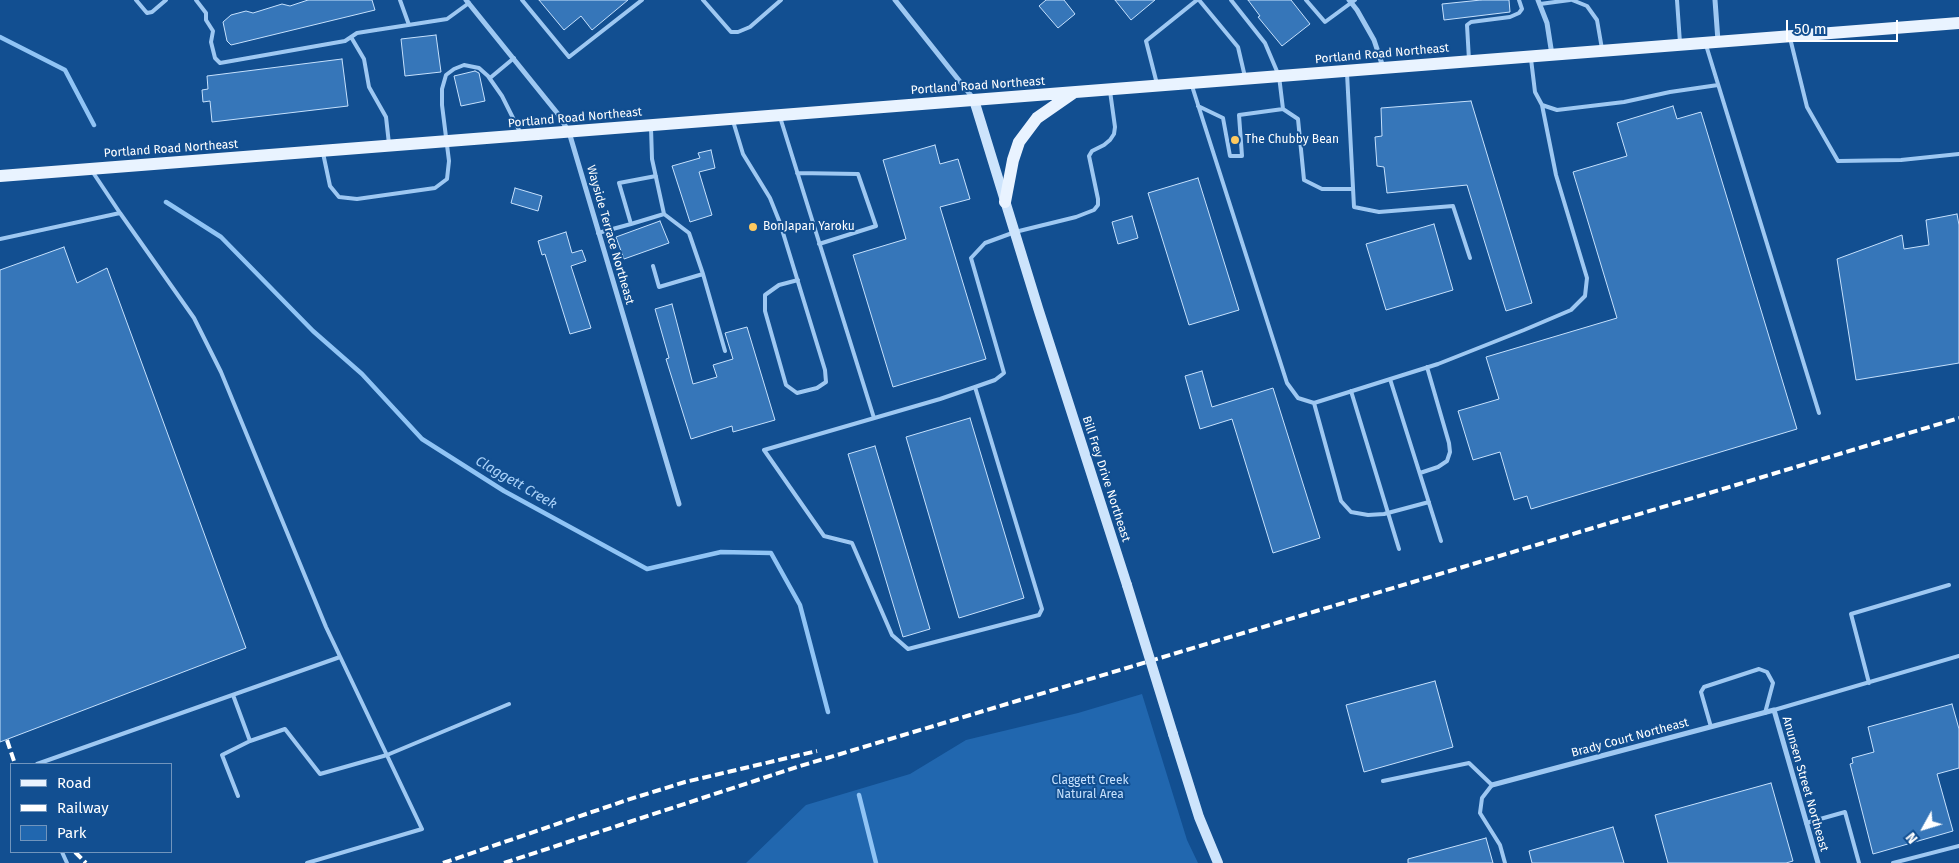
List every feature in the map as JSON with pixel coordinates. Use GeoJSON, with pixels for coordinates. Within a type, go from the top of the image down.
{"type":"FeatureCollection","features":[{"type":"Feature","properties":{"kind":"main road","name":"Portland Road Northeast"},"geometry":{"type":"LineString","coordinates":[[0,176],[1959,23]]}},
{"type":"Feature","properties":{"kind":"main road"},"geometry":{"type":"LineString","coordinates":[[1005,202],[1013,160],[1019,142],[1037,118],[1073,93]]}},
{"type":"Feature","properties":{"kind":"street"},"geometry":{"type":"LineString","coordinates":[[896,0],[974,100]]}},
{"type":"Feature","properties":{"kind":"street"},"geometry":{"type":"LineString","coordinates":[[1715,0],[1718,42]]}},
{"type":"Feature","properties":{"kind":"street"},"geometry":{"type":"LineString","coordinates":[[1352,1],[1374,40],[1383,68]]}},
{"type":"Feature","properties":{"kind":"street","name":"Wayside Terrace Northeast"},"geometry":{"type":"LineString","coordinates":[[468,2],[558,114],[569,132],[678,504]]}},
{"type":"Feature","properties":{"kind":"street"},"geometry":{"type":"LineString","coordinates":[[1539,2],[1547,23],[1552,56]]}},
{"type":"Feature","properties":{"kind":"street","name":"Bill Frey Drive Northeast"},"geometry":{"type":"LineString","coordinates":[[974,100],[1199,817],[1218,863]]}},
{"type":"Feature","properties":{"kind":"street","name":"Brady Court Northeast"},"geometry":{"type":"LineString","coordinates":[[1492,785],[1774,710]]}},
{"type":"Feature","properties":{"kind":"street","name":"Anunsen Street Northeast"},"geometry":{"type":"LineString","coordinates":[[1774,710],[1818,863]]}},
{"type":"Feature","properties":{"kind":"lane"},"geometry":{"type":"LineString","coordinates":[[136,0],[147,13],[152,12],[166,0]]}},
{"type":"Feature","properties":{"kind":"lane"},"geometry":{"type":"LineString","coordinates":[[196,0],[206,13],[206,20],[213,31],[211,42],[215,58],[220,63],[345,41],[357,33],[447,19],[468,2]]}},
{"type":"Feature","properties":{"kind":"lane"},"geometry":{"type":"LineString","coordinates":[[400,0],[409,25]]}},
{"type":"Feature","properties":{"kind":"lane"},"geometry":{"type":"LineString","coordinates":[[522,0],[569,58],[642,0]]}},
{"type":"Feature","properties":{"kind":"lane"},"geometry":{"type":"LineString","coordinates":[[703,0],[731,32],[738,32],[750,27],[781,0]]}},
{"type":"Feature","properties":{"kind":"lane"},"geometry":{"type":"LineString","coordinates":[[1157,86],[1146,41],[1198,0],[1238,47],[1246,79]]}},
{"type":"Feature","properties":{"kind":"lane"},"geometry":{"type":"LineString","coordinates":[[1232,0],[1265,43],[1279,76],[1283,109]]}},
{"type":"Feature","properties":{"kind":"lane"},"geometry":{"type":"LineString","coordinates":[[1306,0],[1325,22],[1352,1]]}},
{"type":"Feature","properties":{"kind":"lane"},"geometry":{"type":"LineString","coordinates":[[1470,60],[1467,25],[1471,22],[1519,14],[1522,10],[1519,0]]}},
{"type":"Feature","properties":{"kind":"lane"},"geometry":{"type":"LineString","coordinates":[[1539,2],[1571,0],[1587,6],[1597,20],[1602,51]]}},
{"type":"Feature","properties":{"kind":"lane"},"geometry":{"type":"LineString","coordinates":[[1676,0],[1680,45]]}},
{"type":"Feature","properties":{"kind":"lane"},"geometry":{"type":"LineString","coordinates":[[1790,36],[1807,107],[1838,162],[1901,160],[1959,154]]}},
{"type":"Feature","properties":{"kind":"lane"},"geometry":{"type":"LineString","coordinates":[[351,38],[364,59],[369,87],[386,117],[390,146]]}},
{"type":"Feature","properties":{"kind":"lane"},"geometry":{"type":"LineString","coordinates":[[1705,43],[1819,413]]}},
{"type":"Feature","properties":{"kind":"lane"},"geometry":{"type":"LineString","coordinates":[[1191,83],[1287,383],[1298,398],[1314,403],[1427,367],[1571,310],[1585,296],[1587,278],[1556,176],[1542,105],[1534,92],[1530,57]]}},
{"type":"Feature","properties":{"kind":"lane"},"geometry":{"type":"LineString","coordinates":[[490,78],[514,58]]}},
{"type":"Feature","properties":{"kind":"lane"},"geometry":{"type":"LineString","coordinates":[[323,151],[330,186],[339,197],[357,199],[435,188],[447,179],[449,161],[442,105],[443,82],[446,75],[464,65],[479,68],[490,78],[502,96],[522,136]]}},
{"type":"Feature","properties":{"kind":"lane"},"geometry":{"type":"LineString","coordinates":[[1347,71],[1354,208],[1379,212],[1453,206],[1470,258]]}},
{"type":"Feature","properties":{"kind":"lane"},"geometry":{"type":"LineString","coordinates":[[1542,105],[1557,110],[1624,102],[1670,92],[1718,85]]}},
{"type":"Feature","properties":{"kind":"lane"},"geometry":{"type":"LineString","coordinates":[[975,387],[1042,609],[1038,615],[908,648],[892,635],[852,543],[824,536],[764,450],[975,387],[995,380],[1004,373],[971,258],[985,243],[1015,232],[1086,214],[1094,210],[1098,205],[1089,156],[1092,150],[1104,145],[1114,134],[1115,127],[1110,90]]}},
{"type":"Feature","properties":{"kind":"lane"},"geometry":{"type":"LineString","coordinates":[[1198,106],[1222,118],[1230,156],[1242,156],[1238,115],[1283,109],[1298,119],[1304,180],[1322,188],[1353,189]]}},
{"type":"Feature","properties":{"kind":"lane"},"geometry":{"type":"LineString","coordinates":[[779,115],[874,418]]}},
{"type":"Feature","properties":{"kind":"lane"},"geometry":{"type":"LineString","coordinates":[[733,119],[743,154],[774,206],[798,280],[825,370],[826,382],[817,388],[797,393],[786,385],[765,311],[765,295],[779,285],[798,280]]}},
{"type":"Feature","properties":{"kind":"lane"},"geometry":{"type":"LineString","coordinates":[[651,126],[652,159],[664,214],[689,233],[703,274],[724,351]]}},
{"type":"Feature","properties":{"kind":"lane"},"geometry":{"type":"LineString","coordinates":[[91,169],[194,318],[222,372],[326,627],[422,829],[308,863]]}},
{"type":"Feature","properties":{"kind":"lane"},"geometry":{"type":"LineString","coordinates":[[797,173],[858,174],[876,226],[819,244]]}},
{"type":"Feature","properties":{"kind":"lane"},"geometry":{"type":"LineString","coordinates":[[630,224],[619,184],[656,176]]}},
{"type":"Feature","properties":{"kind":"lane"},"geometry":{"type":"LineString","coordinates":[[0,239],[120,213]]}},
{"type":"Feature","properties":{"kind":"lane"},"geometry":{"type":"LineString","coordinates":[[598,233],[664,214]]}},
{"type":"Feature","properties":{"kind":"lane"},"geometry":{"type":"LineString","coordinates":[[653,266],[659,287],[703,274]]}},
{"type":"Feature","properties":{"kind":"lane"},"geometry":{"type":"LineString","coordinates":[[1420,473],[1438,467],[1447,461],[1450,452],[1427,367]]}},
{"type":"Feature","properties":{"kind":"lane"},"geometry":{"type":"LineString","coordinates":[[1390,379],[1441,541]]}},
{"type":"Feature","properties":{"kind":"lane"},"geometry":{"type":"LineString","coordinates":[[1351,391],[1399,549]]}},
{"type":"Feature","properties":{"kind":"lane"},"geometry":{"type":"LineString","coordinates":[[1314,403],[1341,501],[1351,512],[1368,515],[1389,513],[1429,502]]}},
{"type":"Feature","properties":{"kind":"lane"},"geometry":{"type":"LineString","coordinates":[[1869,683],[1851,614],[1949,585]]}},
{"type":"Feature","properties":{"kind":"lane"},"geometry":{"type":"LineString","coordinates":[[1774,710],[1959,656]]}},
{"type":"Feature","properties":{"kind":"lane"},"geometry":{"type":"LineString","coordinates":[[41,763],[340,657]]}},
{"type":"Feature","properties":{"kind":"lane"},"geometry":{"type":"LineString","coordinates":[[1711,727],[1701,692],[1704,687],[1760,669],[1767,672],[1773,684],[1766,713]]}},
{"type":"Feature","properties":{"kind":"lane"},"geometry":{"type":"LineString","coordinates":[[233,695],[250,742]]}},
{"type":"Feature","properties":{"kind":"lane"},"geometry":{"type":"LineString","coordinates":[[238,796],[222,755],[285,728],[320,774],[387,755],[509,704]]}},
{"type":"Feature","properties":{"kind":"lane"},"geometry":{"type":"LineString","coordinates":[[1383,781],[1469,763],[1492,785],[1482,798],[1480,812],[1500,845],[1505,863]]}},
{"type":"Feature","properties":{"kind":"lane"},"geometry":{"type":"LineString","coordinates":[[1806,823],[1845,812],[1859,863]]}},
{"type":"Feature","properties":{"kind":"lane"},"geometry":{"type":"LineString","coordinates":[[1893,863],[1959,846]]}},
{"type":"Feature","properties":{"kind":"green space","name":"Claggett Creek Natural Area"},"geometry":{"type":"Polygon","coordinates":[[[1142,694],[1187,840],[1198,863],[746,863],[806,805],[910,774],[966,740],[1078,713],[1142,694]]]}},
{"type":"Feature","properties":{"kind":"building"},"geometry":{"type":"Polygon","coordinates":[[[308,0],[372,0],[375,10],[231,45],[227,41],[223,22],[231,15],[246,11],[253,13],[282,4],[290,6],[308,0]]]}},
{"type":"Feature","properties":{"kind":"building"},"geometry":{"type":"Polygon","coordinates":[[[539,0],[628,0],[592,30],[581,16],[564,30],[539,0]]]}},
{"type":"Feature","properties":{"kind":"building"},"geometry":{"type":"Polygon","coordinates":[[[1046,0],[1064,0],[1075,14],[1058,28],[1039,6],[1046,0]]]}},
{"type":"Feature","properties":{"kind":"building"},"geometry":{"type":"Polygon","coordinates":[[[1115,0],[1155,0],[1131,20],[1115,0]]]}},
{"type":"Feature","properties":{"kind":"building"},"geometry":{"type":"Polygon","coordinates":[[[1248,0],[1291,0],[1310,24],[1282,46],[1258,17],[1260,16],[1248,0]]]}},
{"type":"Feature","properties":{"kind":"building"},"geometry":{"type":"Polygon","coordinates":[[[1481,0],[1509,0],[1510,12],[1444,20],[1442,4],[1481,0]]]}},
{"type":"Feature","properties":{"kind":"building"},"geometry":{"type":"Polygon","coordinates":[[[436,35],[441,72],[405,76],[401,39],[436,35]]]}},
{"type":"Feature","properties":{"kind":"building"},"geometry":{"type":"Polygon","coordinates":[[[342,59],[348,106],[212,122],[210,101],[203,102],[202,90],[208,89],[207,76],[342,59]]]}},
{"type":"Feature","properties":{"kind":"building"},"geometry":{"type":"Polygon","coordinates":[[[475,71],[479,73],[485,101],[461,106],[454,76],[475,71]]]}},
{"type":"Feature","properties":{"kind":"building"},"geometry":{"type":"Polygon","coordinates":[[[1471,101],[1532,303],[1506,311],[1467,185],[1387,193],[1384,167],[1377,166],[1375,137],[1382,136],[1381,108],[1471,101]]]}},
{"type":"Feature","properties":{"kind":"building"},"geometry":{"type":"Polygon","coordinates":[[[1673,106],[1677,119],[1701,112],[1797,429],[1531,509],[1527,496],[1514,500],[1500,452],[1473,460],[1458,411],[1499,399],[1486,357],[1617,318],[1573,172],[1627,156],[1617,123],[1673,106]]]}},
{"type":"Feature","properties":{"kind":"building"},"geometry":{"type":"Polygon","coordinates":[[[935,145],[940,164],[958,159],[970,199],[940,207],[986,359],[893,387],[853,255],[906,239],[883,160],[935,145]]]}},
{"type":"Feature","properties":{"kind":"building"},"geometry":{"type":"Polygon","coordinates":[[[711,150],[715,168],[699,172],[712,215],[690,222],[672,166],[700,158],[698,153],[711,150]]]}},
{"type":"Feature","properties":{"kind":"building"},"geometry":{"type":"Polygon","coordinates":[[[1198,178],[1239,310],[1189,325],[1148,193],[1198,178]]]}},
{"type":"Feature","properties":{"kind":"building"},"geometry":{"type":"Polygon","coordinates":[[[515,188],[542,196],[538,211],[511,203],[515,188]]]}},
{"type":"Feature","properties":{"kind":"building"},"geometry":{"type":"Polygon","coordinates":[[[1957,214],[1959,225],[1959,363],[1856,380],[1837,259],[1902,235],[1904,249],[1929,245],[1926,220],[1957,214]]]}},
{"type":"Feature","properties":{"kind":"building"},"geometry":{"type":"Polygon","coordinates":[[[1132,216],[1138,238],[1118,244],[1112,222],[1132,216]]]}},
{"type":"Feature","properties":{"kind":"building"},"geometry":{"type":"Polygon","coordinates":[[[660,221],[669,243],[624,259],[616,237],[660,221]]]}},
{"type":"Feature","properties":{"kind":"building"},"geometry":{"type":"Polygon","coordinates":[[[1434,224],[1453,290],[1386,310],[1366,244],[1434,224]]]}},
{"type":"Feature","properties":{"kind":"building"},"geometry":{"type":"Polygon","coordinates":[[[566,232],[572,253],[582,250],[586,261],[571,266],[591,328],[570,334],[545,254],[542,255],[538,241],[566,232]]]}},
{"type":"Feature","properties":{"kind":"building"},"geometry":{"type":"Polygon","coordinates":[[[64,247],[77,283],[107,268],[246,648],[0,742],[0,270],[64,247]]]}},
{"type":"Feature","properties":{"kind":"building"},"geometry":{"type":"Polygon","coordinates":[[[672,304],[693,384],[717,377],[713,365],[733,359],[725,333],[747,327],[775,420],[733,432],[732,426],[691,439],[666,359],[669,358],[655,309],[672,304]]]}},
{"type":"Feature","properties":{"kind":"building"},"geometry":{"type":"Polygon","coordinates":[[[1202,371],[1212,407],[1273,388],[1320,538],[1273,553],[1232,419],[1200,429],[1185,376],[1202,371]]]}},
{"type":"Feature","properties":{"kind":"building"},"geometry":{"type":"Polygon","coordinates":[[[970,418],[1024,598],[959,618],[906,437],[970,418]]]}},
{"type":"Feature","properties":{"kind":"building"},"geometry":{"type":"Polygon","coordinates":[[[875,446],[930,629],[903,637],[848,454],[875,446]]]}},
{"type":"Feature","properties":{"kind":"building"},"geometry":{"type":"Polygon","coordinates":[[[1435,681],[1453,747],[1364,772],[1346,705],[1435,681]]]}},
{"type":"Feature","properties":{"kind":"building"},"geometry":{"type":"Polygon","coordinates":[[[1952,704],[1959,729],[1959,768],[1937,774],[1953,831],[1873,854],[1850,764],[1853,763],[1852,758],[1874,752],[1868,727],[1952,704]]]}},
{"type":"Feature","properties":{"kind":"building"},"geometry":{"type":"Polygon","coordinates":[[[1771,783],[1793,861],[1786,863],[1668,863],[1655,815],[1771,783]]]}},
{"type":"Feature","properties":{"kind":"building"},"geometry":{"type":"Polygon","coordinates":[[[1613,827],[1624,863],[1532,863],[1529,851],[1613,827]]]}},
{"type":"Feature","properties":{"kind":"building"},"geometry":{"type":"Polygon","coordinates":[[[1486,838],[1493,863],[1408,863],[1408,859],[1486,838]]]}},
{"type":"Feature","properties":{"kind":"waterway","name":"Claggett Creek"},"geometry":{"type":"LineString","coordinates":[[0,37],[65,70],[94,125]]}},
{"type":"Feature","properties":{"kind":"waterway","name":"Claggett Creek"},"geometry":{"type":"LineString","coordinates":[[166,202],[221,237],[313,331],[362,374],[422,439],[504,491],[647,569],[721,552],[771,553],[800,605],[828,712]]}},
{"type":"Feature","properties":{"kind":"waterway","name":"Claggett Creek"},"geometry":{"type":"LineString","coordinates":[[859,795],[876,863]]}},
{"type":"Feature","properties":{"kind":"railway"},"geometry":{"type":"LineString","coordinates":[[504,863],[797,767],[1959,418]]}},
{"type":"Feature","properties":{"kind":"railway"},"geometry":{"type":"LineString","coordinates":[[7,740],[15,763]]}},
{"type":"Feature","properties":{"kind":"railway"},"geometry":{"type":"LineString","coordinates":[[443,863],[685,782],[817,751]]}},
{"type":"Feature","properties":{"kind":"railway"},"geometry":{"type":"LineString","coordinates":[[76,853],[86,863]]}},
{"type":"Feature","properties":{"kind":"place","name":"The Chubby Bean"},"geometry":{"type":"Point","coordinates":[1235,140]}},
{"type":"Feature","properties":{"kind":"place","name":"BonJapan Yaroku"},"geometry":{"type":"Point","coordinates":[753,227]}}]}
